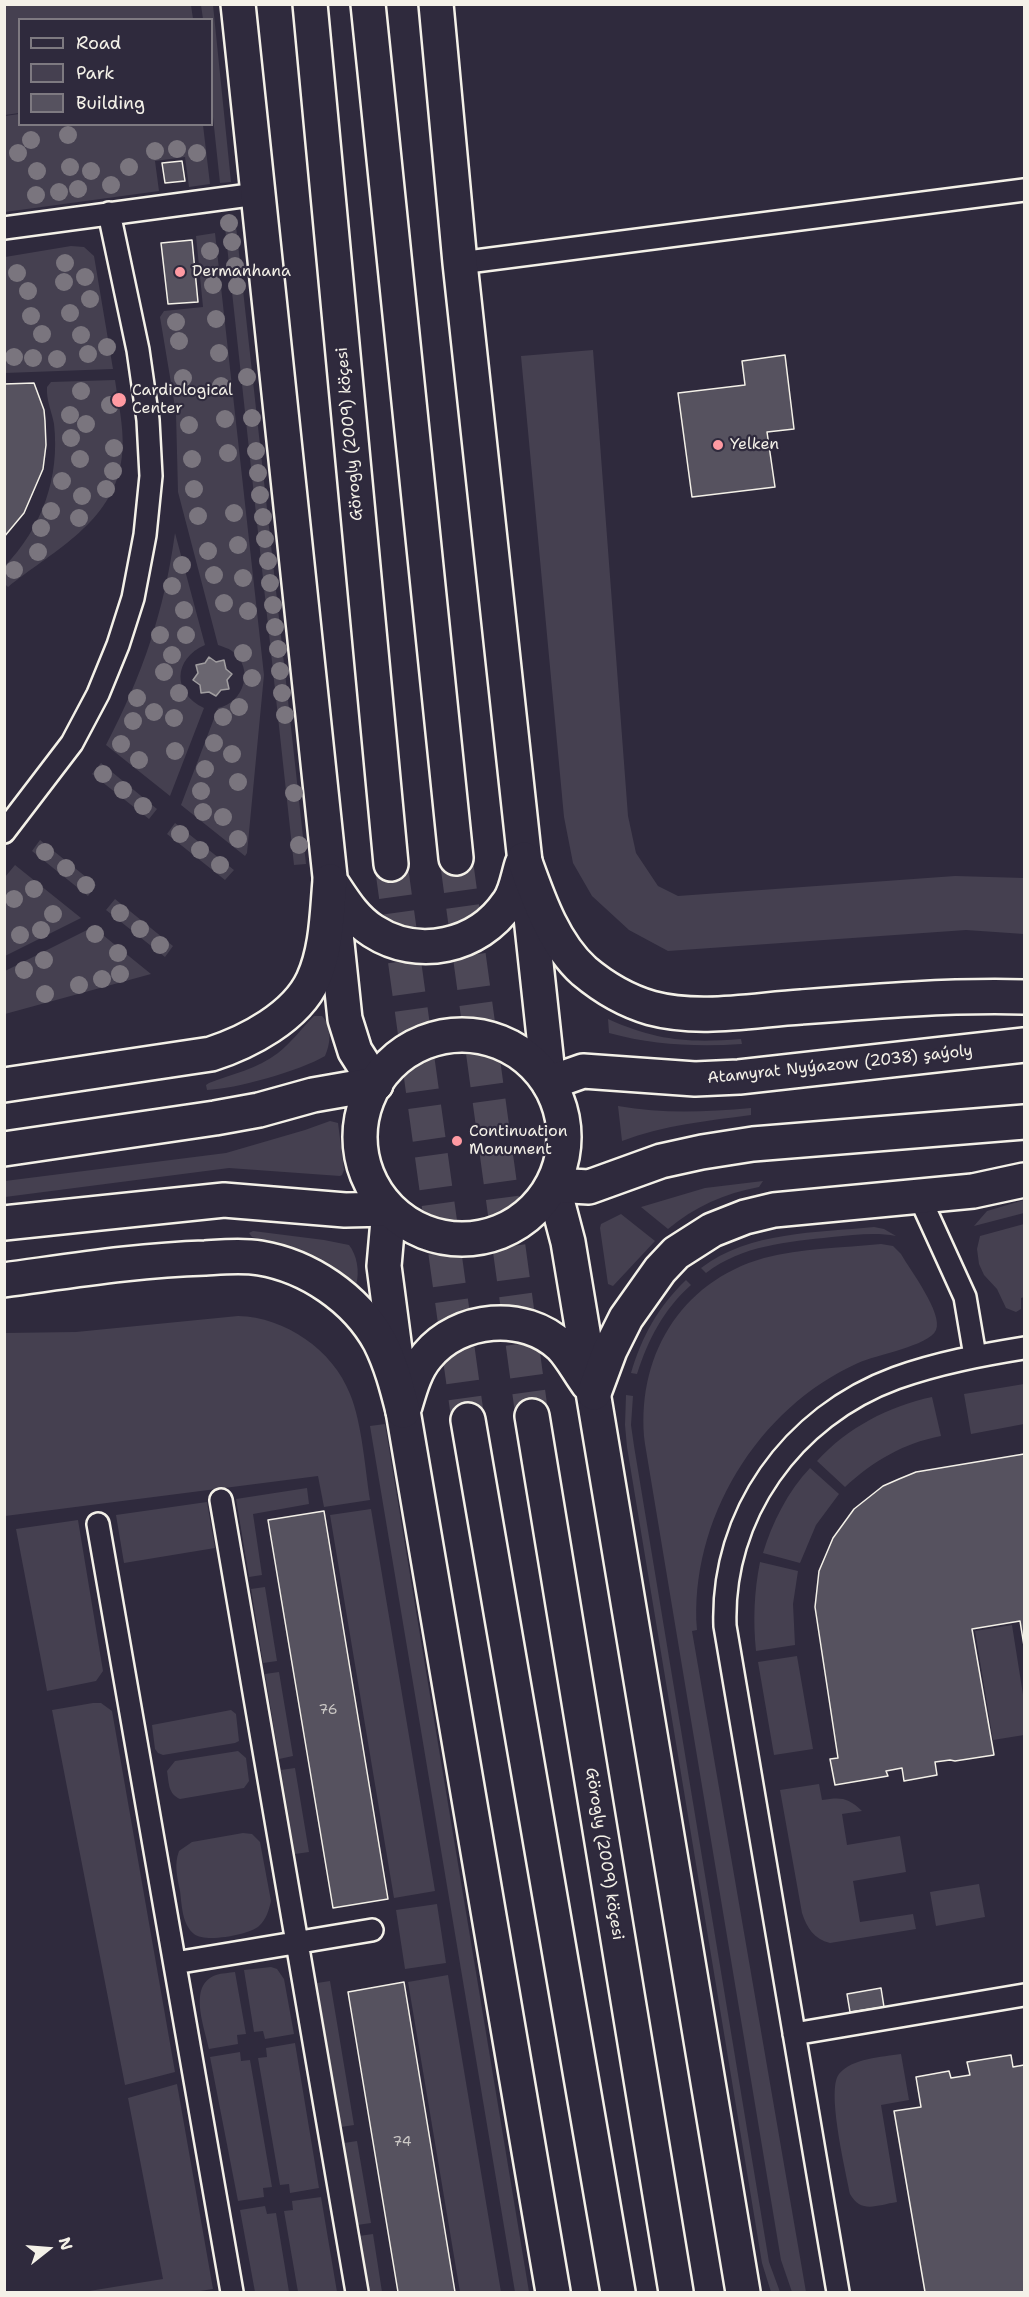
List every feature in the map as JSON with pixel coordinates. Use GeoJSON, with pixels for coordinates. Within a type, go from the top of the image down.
{"type":"FeatureCollection","features":[{"type":"Feature","properties":{"kind":"main road"},"geometry":{"type":"LineString","coordinates":[[238,4],[345,1019],[356,1051],[375,1084]]}},
{"type":"Feature","properties":{"kind":"main road","name":"Görogly (2009) köçesi"},"geometry":{"type":"LineString","coordinates":[[310,4],[391,864]]}},
{"type":"Feature","properties":{"kind":"main road"},"geometry":{"type":"LineString","coordinates":[[368,4],[456,858]]}},
{"type":"Feature","properties":{"kind":"main road"},"geometry":{"type":"LineString","coordinates":[[436,4],[460,263],[549,1083]]}},
{"type":"Feature","properties":{"kind":"main road"},"geometry":{"type":"LineString","coordinates":[[330,881],[354,915],[372,931],[407,946],[446,945],[468,939],[495,918],[510,902],[524,859]]}},
{"type":"Feature","properties":{"kind":"main road"},"geometry":{"type":"LineString","coordinates":[[524,859],[538,899],[569,954],[584,971],[613,992],[651,1008],[693,1015],[910,998],[1024,997]]}},
{"type":"Feature","properties":{"kind":"main road"},"geometry":{"type":"LineString","coordinates":[[4,1085],[211,1054],[235,1047],[265,1031],[295,1003],[312,982],[326,931],[330,881]]}},
{"type":"Feature","properties":{"kind":"main road"},"geometry":{"type":"LineString","coordinates":[[462,1035],[496,1041],[526,1057],[549,1083],[560,1107],[564,1134],[560,1168],[553,1185],[534,1211],[522,1221],[493,1235],[478,1239],[445,1238],[430,1234],[401,1220],[389,1209],[370,1181],[361,1148],[363,1115],[368,1099],[375,1084],[386,1070],[413,1048],[428,1041],[462,1035]]}},
{"type":"Feature","properties":{"kind":"main road","name":"Atamyrat Nyýazow (2038) şaýoly"},"geometry":{"type":"LineString","coordinates":[[549,1083],[583,1071],[695,1079],[739,1077],[1024,1045]]}},
{"type":"Feature","properties":{"kind":"main road"},"geometry":{"type":"LineString","coordinates":[[4,1149],[215,1118],[259,1110],[313,1095],[375,1084]]}},
{"type":"Feature","properties":{"kind":"main road"},"geometry":{"type":"LineString","coordinates":[[553,1185],[589,1187],[661,1161],[753,1144],[1024,1122]]}},
{"type":"Feature","properties":{"kind":"main road"},"geometry":{"type":"LineString","coordinates":[[594,1393],[610,1350],[626,1318],[660,1270],[676,1253],[712,1230],[745,1217],[774,1210],[973,1191],[1024,1180]]}},
{"type":"Feature","properties":{"kind":"main road"},"geometry":{"type":"LineString","coordinates":[[553,1185],[568,1242],[594,1393],[743,2292]]}},
{"type":"Feature","properties":{"kind":"main road"},"geometry":{"type":"LineString","coordinates":[[4,1223],[225,1200],[345,1210],[389,1209]]}},
{"type":"Feature","properties":{"kind":"main road"},"geometry":{"type":"LineString","coordinates":[[389,1209],[384,1266],[403,1411],[553,2292]]}},
{"type":"Feature","properties":{"kind":"main road"},"geometry":{"type":"LineString","coordinates":[[4,1280],[171,1259],[258,1257],[287,1265],[330,1287],[365,1319],[379,1340],[391,1365],[403,1411]]}},
{"type":"Feature","properties":{"kind":"main road"},"geometry":{"type":"LineString","coordinates":[[403,1411],[415,1376],[427,1355],[458,1333],[475,1326],[506,1322],[524,1325],[561,1346],[594,1393]]}},
{"type":"Feature","properties":{"kind":"main road","name":"Görogly (2009) köçesi"},"geometry":{"type":"LineString","coordinates":[[532,1416],[676,2292]]}},
{"type":"Feature","properties":{"kind":"main road"},"geometry":{"type":"LineString","coordinates":[[468,1420],[618,2292]]}},
{"type":"Feature","properties":{"kind":"lane"},"geometry":{"type":"LineString","coordinates":[[460,263],[1024,190]]}},
{"type":"Feature","properties":{"kind":"lane"},"geometry":{"type":"LineString","coordinates":[[4,228],[257,194]]}},
{"type":"Feature","properties":{"kind":"lane"},"geometry":{"type":"LineString","coordinates":[[4,832],[72,743],[98,694],[118,645],[133,598],[145,535],[151,476],[148,420],[138,350],[110,213]]}},
{"type":"Feature","properties":{"kind":"lane"},"geometry":{"type":"LineString","coordinates":[[919,1196],[965,1297],[975,1356]]}},
{"type":"Feature","properties":{"kind":"lane"},"geometry":{"type":"LineString","coordinates":[[838,2292],[725,1626],[725,1585],[731,1558],[749,1510],[765,1482],[783,1456],[822,1420],[869,1390],[895,1379],[975,1356],[1024,1348]]}},
{"type":"Feature","properties":{"kind":"lane"},"geometry":{"type":"LineString","coordinates":[[221,1500],[357,2292]]}},
{"type":"Feature","properties":{"kind":"lane"},"geometry":{"type":"LineString","coordinates":[[98,1524],[232,2292]]}},
{"type":"Feature","properties":{"kind":"lane"},"geometry":{"type":"LineString","coordinates":[[175,1963],[372,1930]]}},
{"type":"Feature","properties":{"kind":"lane"},"geometry":{"type":"LineString","coordinates":[[794,2034],[1024,1995]]}},
{"type":"Feature","properties":{"kind":"green space"},"geometry":{"type":"Polygon","coordinates":[[[4,5],[191,5],[193,18],[18,18],[18,113],[5,115],[4,5]]]}},
{"type":"Feature","properties":{"kind":"green space"},"geometry":{"type":"Polygon","coordinates":[[[201,5],[213,5],[231,182],[220,183],[213,117],[213,18],[203,18],[201,5]]]}},
{"type":"Feature","properties":{"kind":"green space"},"geometry":{"type":"Polygon","coordinates":[[[18,114],[18,126],[203,126],[210,184],[189,187],[185,157],[155,161],[159,191],[5,212],[5,116],[18,114]]]}},
{"type":"Feature","properties":{"kind":"green space"},"geometry":{"type":"Polygon","coordinates":[[[235,217],[306,864],[294,865],[224,218],[235,217]]]}},
{"type":"Feature","properties":{"kind":"green space"},"geometry":{"type":"Polygon","coordinates":[[[215,233],[264,675],[245,856],[181,805],[218,708],[227,705],[240,692],[245,675],[239,658],[230,650],[218,645],[178,492],[176,413],[160,317],[164,311],[203,307],[196,236],[215,233]]]}},
{"type":"Feature","properties":{"kind":"green space"},"geometry":{"type":"Polygon","coordinates":[[[71,246],[84,247],[94,256],[113,369],[5,373],[5,257],[71,246]]]}},
{"type":"Feature","properties":{"kind":"green space"},"geometry":{"type":"Polygon","coordinates":[[[593,350],[628,816],[636,853],[658,886],[678,896],[955,876],[1024,878],[1024,934],[966,930],[668,951],[629,930],[592,896],[573,863],[564,817],[521,356],[593,350]]]}},
{"type":"Feature","properties":{"kind":"green space"},"geometry":{"type":"Polygon","coordinates":[[[115,380],[123,446],[120,468],[113,488],[103,506],[90,522],[59,549],[8,587],[5,584],[5,566],[29,535],[46,501],[51,482],[55,444],[47,387],[51,382],[115,380]]]}},
{"type":"Feature","properties":{"kind":"green space"},"geometry":{"type":"Polygon","coordinates":[[[175,533],[205,645],[194,651],[187,659],[180,676],[186,694],[204,708],[170,796],[106,745],[131,693],[150,642],[165,589],[175,533]]]}},
{"type":"Feature","properties":{"kind":"green space"},"geometry":{"type":"Polygon","coordinates":[[[101,763],[157,809],[149,819],[92,774],[101,763]]]}},
{"type":"Feature","properties":{"kind":"green space"},"geometry":{"type":"Polygon","coordinates":[[[175,823],[234,870],[225,880],[167,834],[175,823]]]}},
{"type":"Feature","properties":{"kind":"green space"},"geometry":{"type":"Polygon","coordinates":[[[40,840],[96,885],[88,896],[32,851],[40,840]]]}},
{"type":"Feature","properties":{"kind":"green space"},"geometry":{"type":"Polygon","coordinates":[[[15,865],[81,918],[5,956],[5,877],[15,865]]]}},
{"type":"Feature","properties":{"kind":"green space"},"geometry":{"type":"Polygon","coordinates":[[[115,899],[173,946],[165,957],[106,910],[115,899]]]}},
{"type":"Feature","properties":{"kind":"green space"},"geometry":{"type":"Polygon","coordinates":[[[93,927],[151,974],[5,1014],[5,971],[93,927]]]}},
{"type":"Feature","properties":{"kind":"green space"},"geometry":{"type":"Polygon","coordinates":[[[314,1016],[322,1016],[328,1025],[329,1040],[325,1056],[300,1068],[267,1078],[207,1090],[206,1085],[209,1083],[270,1059],[314,1016]]]}},
{"type":"Feature","properties":{"kind":"green space"},"geometry":{"type":"Polygon","coordinates":[[[608,1019],[642,1032],[673,1039],[705,1041],[741,1039],[742,1044],[658,1043],[609,1033],[608,1019]]]}},
{"type":"Feature","properties":{"kind":"green space"},"geometry":{"type":"Polygon","coordinates":[[[618,1106],[684,1112],[751,1108],[751,1115],[670,1127],[622,1141],[618,1106]]]}},
{"type":"Feature","properties":{"kind":"green space"},"geometry":{"type":"Polygon","coordinates":[[[330,1121],[338,1123],[344,1170],[340,1176],[229,1168],[5,1197],[5,1181],[226,1153],[330,1121]]]}},
{"type":"Feature","properties":{"kind":"green space"},"geometry":{"type":"Polygon","coordinates":[[[763,1181],[759,1187],[722,1197],[699,1208],[668,1229],[641,1207],[705,1188],[763,1181]]]}},
{"type":"Feature","properties":{"kind":"green space"},"geometry":{"type":"Polygon","coordinates":[[[1024,1200],[1024,1213],[974,1226],[987,1211],[1024,1200]]]}},
{"type":"Feature","properties":{"kind":"green space"},"geometry":{"type":"Polygon","coordinates":[[[621,1214],[655,1241],[613,1286],[608,1284],[600,1228],[601,1224],[621,1214]]]}},
{"type":"Feature","properties":{"kind":"green space"},"geometry":{"type":"Polygon","coordinates":[[[1024,1224],[1024,1297],[1021,1298],[1021,1309],[1016,1312],[1006,1308],[997,1289],[984,1275],[979,1264],[977,1249],[980,1236],[1024,1224]]]}},
{"type":"Feature","properties":{"kind":"green space"},"geometry":{"type":"Polygon","coordinates":[[[874,1227],[884,1229],[896,1236],[856,1235],[782,1243],[735,1256],[706,1273],[701,1268],[720,1256],[762,1240],[874,1227]]]}},
{"type":"Feature","properties":{"kind":"green space"},"geometry":{"type":"Polygon","coordinates":[[[253,1231],[349,1245],[357,1264],[356,1285],[301,1251],[252,1237],[249,1233],[253,1231]]]}},
{"type":"Feature","properties":{"kind":"green space"},"geometry":{"type":"Polygon","coordinates":[[[881,1244],[893,1246],[901,1254],[935,1313],[936,1330],[923,1341],[858,1363],[822,1383],[789,1408],[761,1439],[737,1472],[718,1509],[705,1549],[697,1589],[697,1630],[692,1631],[806,2292],[792,2292],[781,2260],[645,1444],[644,1413],[647,1382],[656,1354],[669,1328],[686,1305],[708,1285],[734,1269],[764,1258],[807,1250],[881,1244]]]}},
{"type":"Feature","properties":{"kind":"green space"},"geometry":{"type":"Polygon","coordinates":[[[686,1280],[691,1285],[672,1305],[658,1326],[637,1374],[631,1373],[652,1323],[667,1301],[686,1280]]]}},
{"type":"Feature","properties":{"kind":"green space"},"geometry":{"type":"Polygon","coordinates":[[[238,1316],[273,1322],[290,1330],[319,1350],[332,1363],[342,1378],[354,1406],[370,1500],[324,1507],[318,1476],[5,1516],[5,1333],[76,1332],[238,1316]]]}},
{"type":"Feature","properties":{"kind":"green space"},"geometry":{"type":"Polygon","coordinates":[[[1024,1384],[1024,1424],[971,1434],[964,1394],[1024,1384]]]}},
{"type":"Feature","properties":{"kind":"green space"},"geometry":{"type":"Polygon","coordinates":[[[626,1395],[633,1396],[631,1425],[634,1446],[769,2262],[780,2292],[771,2292],[762,2263],[627,1447],[626,1395]]]}},
{"type":"Feature","properties":{"kind":"green space"},"geometry":{"type":"Polygon","coordinates":[[[932,1397],[941,1436],[914,1443],[890,1454],[845,1487],[817,1461],[842,1438],[870,1420],[900,1406],[932,1397]]]}},
{"type":"Feature","properties":{"kind":"green space"},"geometry":{"type":"Polygon","coordinates":[[[385,1424],[529,2292],[515,2292],[370,1426],[385,1424]]]}},
{"type":"Feature","properties":{"kind":"green space"},"geometry":{"type":"Polygon","coordinates":[[[810,1468],[839,1494],[816,1525],[800,1563],[763,1553],[782,1508],[810,1468]]]}},
{"type":"Feature","properties":{"kind":"green space"},"geometry":{"type":"Polygon","coordinates":[[[307,1488],[309,1504],[253,1514],[262,1575],[249,1577],[236,1499],[307,1488]]]}},
{"type":"Feature","properties":{"kind":"green space"},"geometry":{"type":"Polygon","coordinates":[[[207,1502],[215,1548],[124,1563],[116,1515],[207,1502]]]}},
{"type":"Feature","properties":{"kind":"green space"},"geometry":{"type":"Polygon","coordinates":[[[371,1509],[435,1891],[394,1898],[330,1515],[371,1509]]]}},
{"type":"Feature","properties":{"kind":"green space"},"geometry":{"type":"Polygon","coordinates":[[[78,1520],[103,1671],[96,1681],[47,1691],[16,1529],[78,1520]]]}},
{"type":"Feature","properties":{"kind":"green space"},"geometry":{"type":"Polygon","coordinates":[[[760,1562],[798,1571],[793,1604],[795,1645],[756,1651],[755,1606],[760,1562]]]}},
{"type":"Feature","properties":{"kind":"green space"},"geometry":{"type":"Polygon","coordinates":[[[265,1587],[277,1661],[263,1663],[251,1589],[265,1587]]]}},
{"type":"Feature","properties":{"kind":"green space"},"geometry":{"type":"Polygon","coordinates":[[[1012,1625],[1024,1701],[1024,1735],[993,1740],[975,1631],[1012,1625]]]}},
{"type":"Feature","properties":{"kind":"green space"},"geometry":{"type":"Polygon","coordinates":[[[797,1656],[813,1749],[774,1755],[758,1662],[797,1656]]]}},
{"type":"Feature","properties":{"kind":"green space"},"geometry":{"type":"Polygon","coordinates":[[[279,1672],[293,1756],[279,1759],[265,1674],[279,1672]]]}},
{"type":"Feature","properties":{"kind":"green space"},"geometry":{"type":"Polygon","coordinates":[[[101,1703],[112,1711],[175,2072],[125,2085],[52,1710],[101,1703]]]}},
{"type":"Feature","properties":{"kind":"green space"},"geometry":{"type":"Polygon","coordinates":[[[231,1710],[236,1714],[239,1741],[163,1755],[155,1749],[152,1725],[231,1710]]]}},
{"type":"Feature","properties":{"kind":"green space"},"geometry":{"type":"Polygon","coordinates":[[[238,1751],[246,1758],[249,1781],[244,1788],[180,1799],[171,1791],[167,1771],[175,1761],[238,1751]]]}},
{"type":"Feature","properties":{"kind":"green space"},"geometry":{"type":"Polygon","coordinates":[[[295,1768],[309,1852],[295,1854],[281,1770],[295,1768]]]}},
{"type":"Feature","properties":{"kind":"green space"},"geometry":{"type":"Polygon","coordinates":[[[819,1784],[822,1800],[844,1799],[862,1811],[842,1814],[847,1845],[900,1836],[906,1872],[853,1881],[860,1922],[913,1914],[916,1929],[830,1943],[815,1936],[809,1928],[802,1913],[780,1790],[819,1784]]]}},
{"type":"Feature","properties":{"kind":"green space"},"geometry":{"type":"Polygon","coordinates":[[[243,1833],[252,1834],[260,1842],[271,1901],[267,1915],[259,1926],[246,1932],[227,1937],[200,1937],[190,1930],[183,1914],[176,1871],[179,1851],[192,1842],[243,1833]]]}},
{"type":"Feature","properties":{"kind":"green space"},"geometry":{"type":"Polygon","coordinates":[[[979,1884],[985,1917],[936,1926],[930,1892],[979,1884]]]}},
{"type":"Feature","properties":{"kind":"green space"},"geometry":{"type":"Polygon","coordinates":[[[437,1904],[446,1963],[405,1969],[396,1910],[437,1904]]]}},
{"type":"Feature","properties":{"kind":"green space"},"geometry":{"type":"Polygon","coordinates":[[[271,1967],[277,1969],[284,1979],[294,2034],[265,2039],[263,2031],[254,2032],[244,1970],[271,1967]]]}},
{"type":"Feature","properties":{"kind":"green space"},"geometry":{"type":"Polygon","coordinates":[[[235,1972],[246,2034],[237,2035],[238,2044],[209,2049],[200,2008],[202,1988],[207,1980],[216,1975],[235,1972]]]}},
{"type":"Feature","properties":{"kind":"green space"},"geometry":{"type":"Polygon","coordinates":[[[448,1975],[501,2292],[460,2292],[408,1982],[448,1975]]]}},
{"type":"Feature","properties":{"kind":"green space"},"geometry":{"type":"Polygon","coordinates":[[[330,1981],[354,2125],[341,2127],[317,1983],[330,1981]]]}},
{"type":"Feature","properties":{"kind":"green space"},"geometry":{"type":"Polygon","coordinates":[[[295,2043],[319,2188],[290,2193],[289,2184],[280,2185],[258,2058],[267,2057],[266,2048],[295,2043]]]}},
{"type":"Feature","properties":{"kind":"green space"},"geometry":{"type":"Polygon","coordinates":[[[240,2052],[241,2061],[250,2060],[272,2187],[263,2188],[264,2197],[238,2201],[210,2057],[240,2052]]]}},
{"type":"Feature","properties":{"kind":"green space"},"geometry":{"type":"Polygon","coordinates":[[[901,2054],[909,2100],[881,2105],[897,2202],[864,2206],[854,2200],[850,2194],[836,2113],[836,2083],[839,2074],[859,2061],[901,2054]]]}},
{"type":"Feature","properties":{"kind":"green space"},"geometry":{"type":"Polygon","coordinates":[[[177,2084],[213,2289],[194,2292],[83,2292],[163,2279],[128,2098],[177,2084]]]}},
{"type":"Feature","properties":{"kind":"green space"},"geometry":{"type":"Polygon","coordinates":[[[357,2141],[371,2223],[357,2225],[344,2143],[357,2141]]]}},
{"type":"Feature","properties":{"kind":"green space"},"geometry":{"type":"Polygon","coordinates":[[[321,2197],[337,2292],[298,2292],[284,2211],[293,2210],[292,2201],[321,2197]]]}},
{"type":"Feature","properties":{"kind":"green space"},"geometry":{"type":"Polygon","coordinates":[[[265,2206],[267,2214],[276,2213],[289,2292],[255,2292],[240,2210],[265,2206]]]}},
{"type":"Feature","properties":{"kind":"green space"},"geometry":{"type":"Polygon","coordinates":[[[373,2234],[382,2292],[368,2292],[359,2236],[373,2234]]]}},
{"type":"Feature","properties":{"kind":"shaded area"},"geometry":{"type":"Polygon","coordinates":[[[209,657],[216,662],[224,660],[226,669],[232,674],[227,680],[229,689],[221,690],[216,696],[209,692],[201,693],[200,685],[193,680],[198,673],[196,665],[205,663],[209,657]]]}},
{"type":"Feature","properties":{"kind":"building"},"geometry":{"type":"Polygon","coordinates":[[[182,161],[185,181],[165,183],[162,163],[182,161]]]}},
{"type":"Feature","properties":{"kind":"building","name":"Dermanhana"},"geometry":{"type":"Polygon","coordinates":[[[192,240],[198,302],[168,304],[161,243],[192,240]]]}},
{"type":"Feature","properties":{"kind":"building"},"geometry":{"type":"Polygon","coordinates":[[[785,355],[794,429],[767,432],[775,487],[692,497],[678,393],[745,385],[742,361],[785,355]]]}},
{"type":"Feature","properties":{"kind":"building"},"geometry":{"type":"Polygon","coordinates":[[[34,383],[44,410],[46,445],[43,469],[24,513],[4,537],[4,384],[34,383]]]}},
{"type":"Feature","properties":{"kind":"building"},"geometry":{"type":"Polygon","coordinates":[[[1024,1454],[1024,1646],[1020,1621],[972,1629],[994,1755],[935,1762],[937,1775],[904,1781],[902,1768],[886,1771],[888,1776],[835,1785],[830,1759],[838,1758],[815,1607],[819,1571],[833,1538],[854,1509],[883,1486],[916,1472],[1024,1454]]]}},
{"type":"Feature","properties":{"kind":"building"},"geometry":{"type":"Polygon","coordinates":[[[324,1511],[388,1899],[333,1908],[268,1520],[324,1511]]]}},
{"type":"Feature","properties":{"kind":"building"},"geometry":{"type":"Polygon","coordinates":[[[404,1982],[455,2292],[398,2292],[348,1992],[404,1982]]]}},
{"type":"Feature","properties":{"kind":"building"},"geometry":{"type":"Polygon","coordinates":[[[881,1988],[884,2007],[850,2012],[847,1994],[881,1988]]]}},
{"type":"Feature","properties":{"kind":"building"},"geometry":{"type":"Polygon","coordinates":[[[1011,2055],[1013,2067],[1024,2065],[1024,2292],[925,2292],[894,2111],[921,2107],[916,2077],[949,2071],[951,2078],[970,2075],[967,2062],[1011,2055]]]}},
{"type":"Feature","properties":{"kind":"tunnel"},"geometry":{"type":"LineString","coordinates":[[456,858],[532,1416]]}},
{"type":"Feature","properties":{"kind":"tunnel"},"geometry":{"type":"LineString","coordinates":[[391,864],[468,1420]]}},
{"type":"Feature","properties":{"kind":"place","name":"Dermanhana"},"geometry":{"type":"Point","coordinates":[180,272]}},
{"type":"Feature","properties":{"kind":"place","name":"Cardiological Center"},"geometry":{"type":"Point","coordinates":[119,400]}},
{"type":"Feature","properties":{"kind":"place","name":"Yelken"},"geometry":{"type":"Point","coordinates":[718,445]}},
{"type":"Feature","properties":{"kind":"place","name":"Continuation Monument"},"geometry":{"type":"Point","coordinates":[457,1141]}}]}
